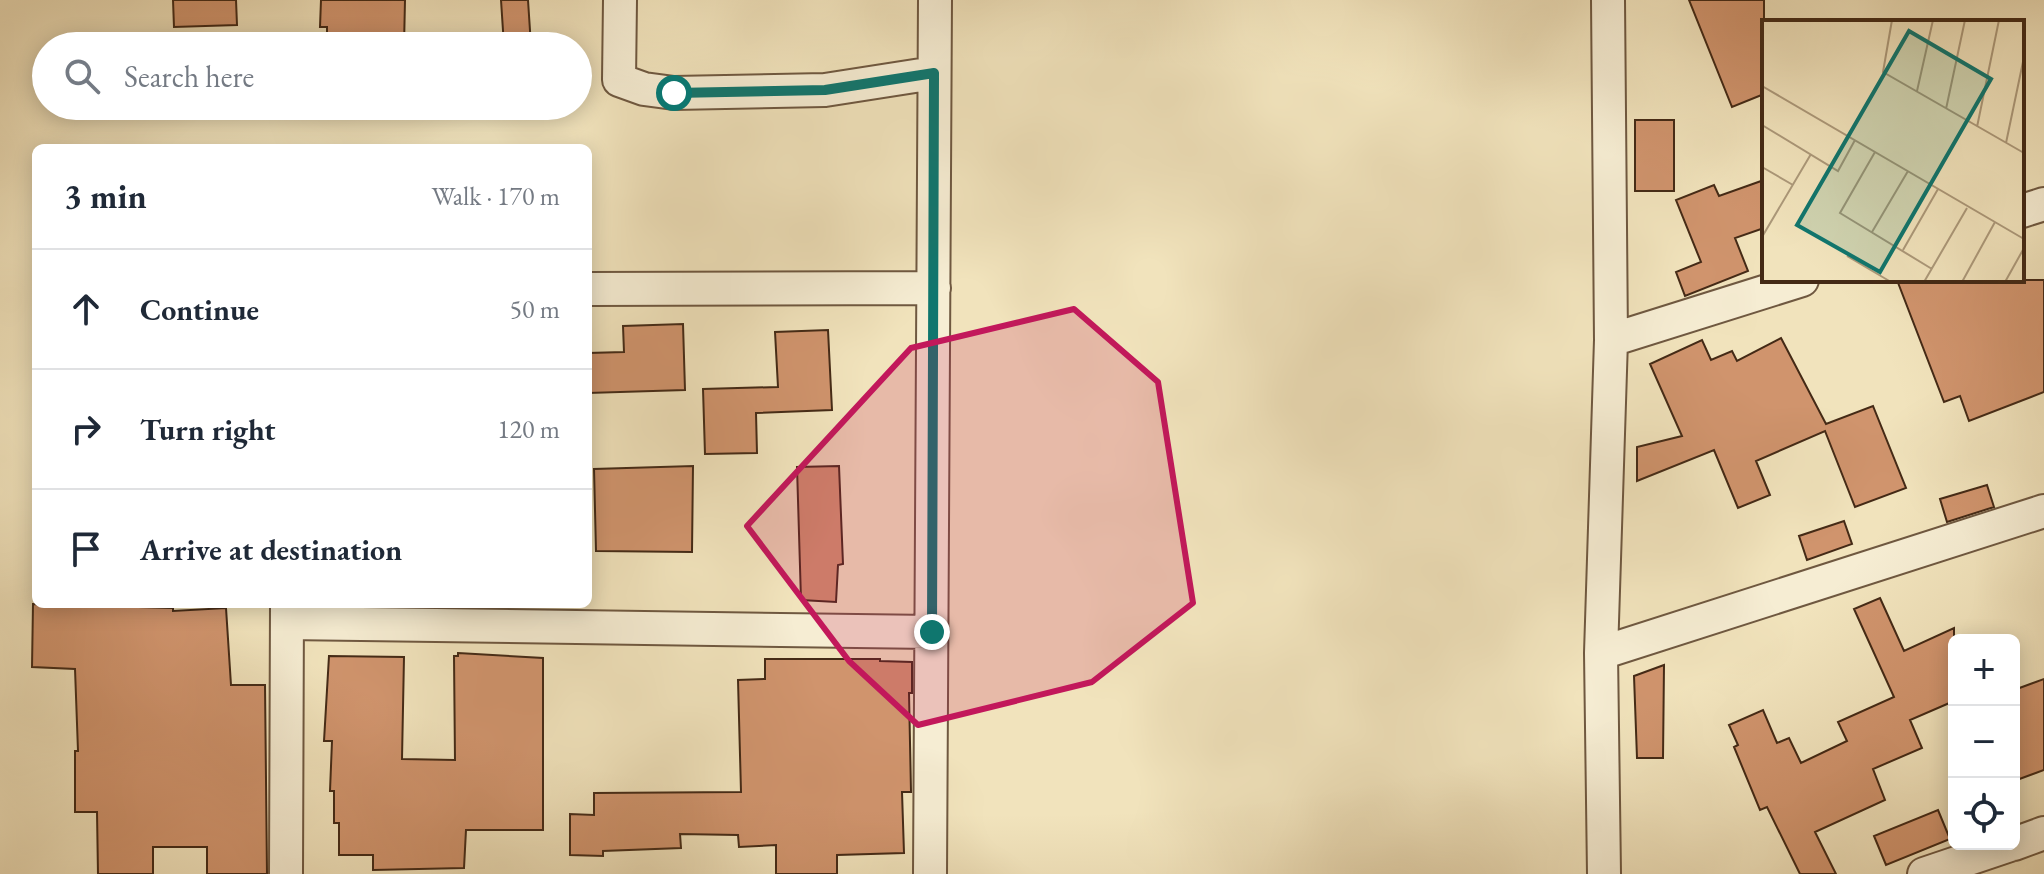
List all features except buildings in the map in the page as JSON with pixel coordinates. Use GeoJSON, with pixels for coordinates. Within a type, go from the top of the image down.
{"type":"FeatureCollection","features":[{"type":"Feature","properties":{"kind":"street"},"geometry":{"type":"LineString","coordinates":[[620,0],[619,80],[644,89],[674,93],[825,90],[934,73]]}},
{"type":"Feature","properties":{"kind":"street"},"geometry":{"type":"LineString","coordinates":[[930,874],[935,0]]}},
{"type":"Feature","properties":{"kind":"street"},"geometry":{"type":"LineString","coordinates":[[1604,874],[1601,653],[1611,340],[1608,0]]}},
{"type":"Feature","properties":{"kind":"street"},"geometry":{"type":"LineString","coordinates":[[2024,210],[2044,204]]}},
{"type":"Feature","properties":{"kind":"street"},"geometry":{"type":"LineString","coordinates":[[1611,340],[1796,282]]}},
{"type":"Feature","properties":{"kind":"street"},"geometry":{"type":"LineString","coordinates":[[592,289],[934,288]]}},
{"type":"Feature","properties":{"kind":"street"},"geometry":{"type":"LineString","coordinates":[[1601,653],[2044,511]]}},
{"type":"Feature","properties":{"kind":"street"},"geometry":{"type":"LineString","coordinates":[[286,874],[287,614],[932,632]]}},
{"type":"Feature","properties":{"kind":"street"},"geometry":{"type":"LineString","coordinates":[[2020,842],[2044,833]]}},
{"type":"Feature","properties":{"kind":"street"},"geometry":{"type":"LineString","coordinates":[[1924,874],[1995,850]]}},
{"type":"Feature","properties":{"kind":"highlighted area"},"geometry":{"type":"Polygon","coordinates":[[[1074,309],[1158,382],[1193,603],[1092,682],[918,725],[849,661],[747,526],[911,348],[1074,309]]]}},
{"type":"Feature","properties":{"kind":"route"},"geometry":{"type":"LineString","coordinates":[[674,93],[825,90],[934,73],[932,632]]}}]}
